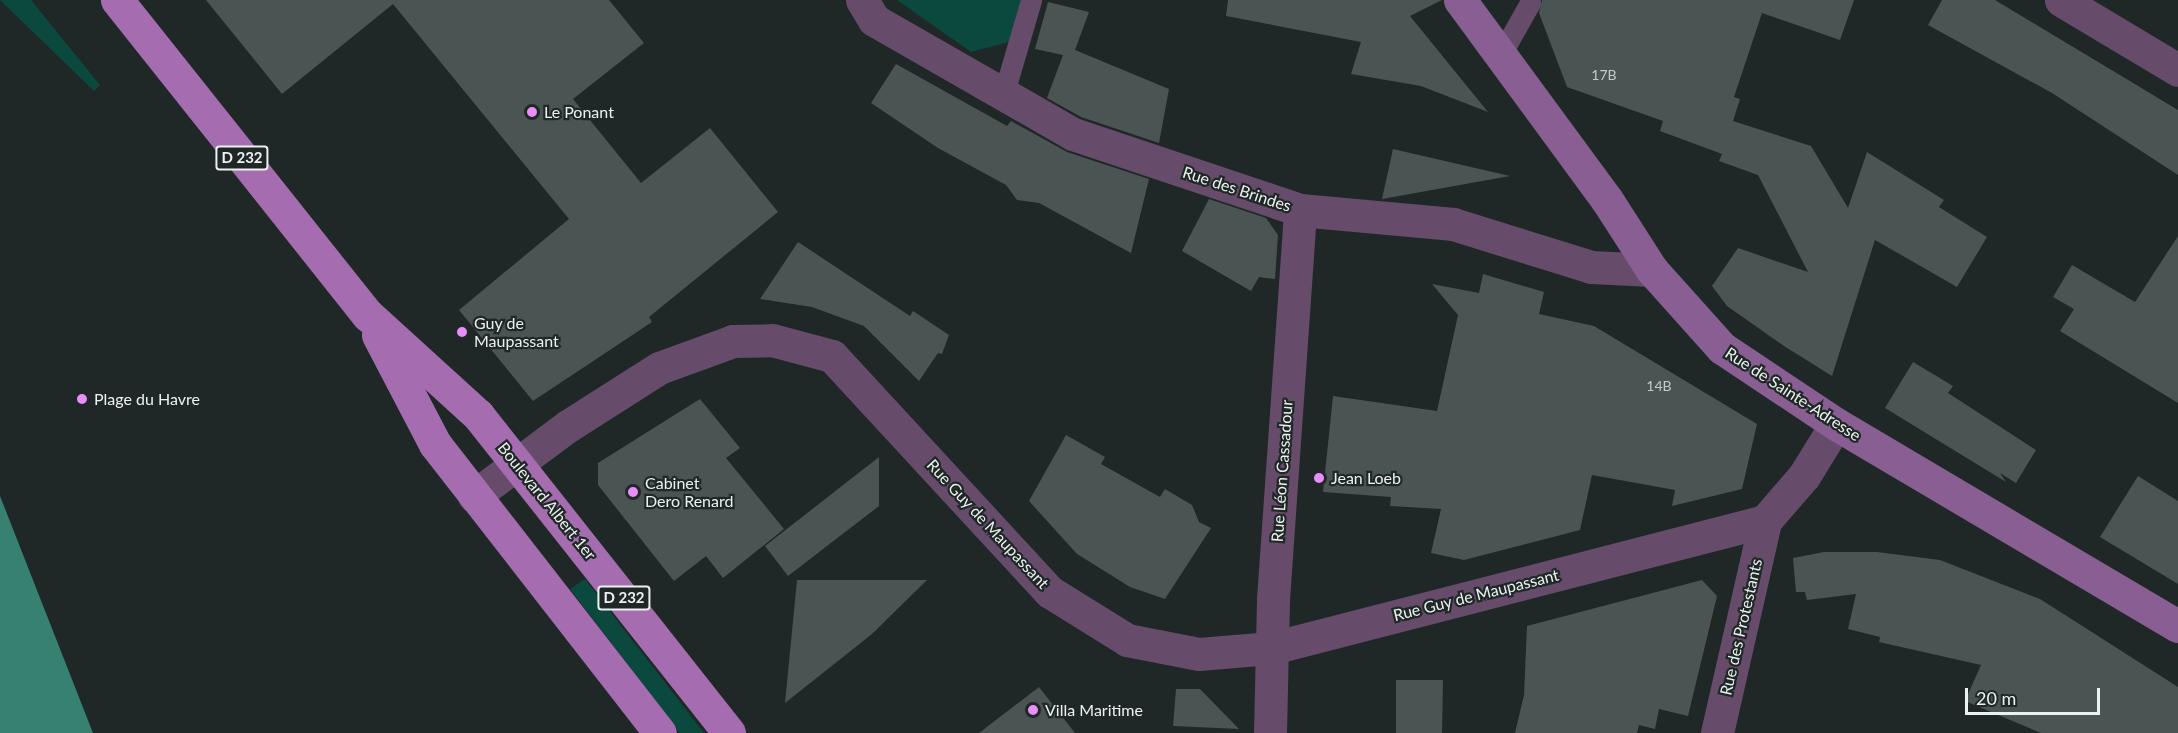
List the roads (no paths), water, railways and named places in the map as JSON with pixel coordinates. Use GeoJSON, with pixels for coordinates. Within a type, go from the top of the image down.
{"type":"FeatureCollection","features":[{"type":"Feature","properties":{"kind":"main road","name":"Boulevard Albert 1er"},"geometry":{"type":"LineString","coordinates":[[117,0],[368,315],[478,415],[729,733]]}},
{"type":"Feature","properties":{"kind":"main road","name":"Rue de Sainte-Adresse"},"geometry":{"type":"LineString","coordinates":[[1460,0],[1607,200],[1652,270],[1722,348],[1836,423],[2178,626]]}},
{"type":"Feature","properties":{"kind":"main road","name":"Boulevard Albert 1er"},"geometry":{"type":"LineString","coordinates":[[368,315],[435,444],[660,733]]}},
{"type":"Feature","properties":{"kind":"street","name":"Rue des Brindes"},"geometry":{"type":"LineString","coordinates":[[862,0],[874,20],[1003,96],[1073,134],[1300,210],[1453,224],[1591,267],[1652,270]]}},
{"type":"Feature","properties":{"kind":"street"},"geometry":{"type":"LineString","coordinates":[[2061,0],[2178,70]]}},
{"type":"Feature","properties":{"kind":"street","name":"Rue Léon Cassadour"},"geometry":{"type":"LineString","coordinates":[[1270,733],[1272,648],[1300,210]]}},
{"type":"Feature","properties":{"kind":"street","name":"Rue Guy de Maupassant"},"geometry":{"type":"LineString","coordinates":[[474,496],[568,426],[659,368],[733,341],[772,340],[832,356],[1050,591],[1127,640],[1199,654],[1272,648],[1765,521]]}},
{"type":"Feature","properties":{"kind":"street"},"geometry":{"type":"LineString","coordinates":[[1765,521],[1804,476],[1836,423]]}},
{"type":"Feature","properties":{"kind":"street","name":"Rue des Protestants"},"geometry":{"type":"LineString","coordinates":[[1717,733],[1765,521]]}},
{"type":"Feature","properties":{"kind":"lane"},"geometry":{"type":"LineString","coordinates":[[1003,96],[1031,0]]}},
{"type":"Feature","properties":{"kind":"lane"},"geometry":{"type":"LineString","coordinates":[[1500,56],[1530,3]]}},
{"type":"Feature","properties":{"kind":"place","name":"Le Ponant"},"geometry":{"type":"Point","coordinates":[532,112]}},
{"type":"Feature","properties":{"kind":"place","name":"Guy de Maupassant"},"geometry":{"type":"Point","coordinates":[462,332]}},
{"type":"Feature","properties":{"kind":"place","name":"Plage du Havre"},"geometry":{"type":"Point","coordinates":[82,399]}},
{"type":"Feature","properties":{"kind":"place","name":"Jean Loeb"},"geometry":{"type":"Point","coordinates":[1319,478]}},
{"type":"Feature","properties":{"kind":"place","name":"Cabinet Dero Renard"},"geometry":{"type":"Point","coordinates":[633,492]}},
{"type":"Feature","properties":{"kind":"place","name":"Villa Maritime"},"geometry":{"type":"Point","coordinates":[1033,710]}}]}
